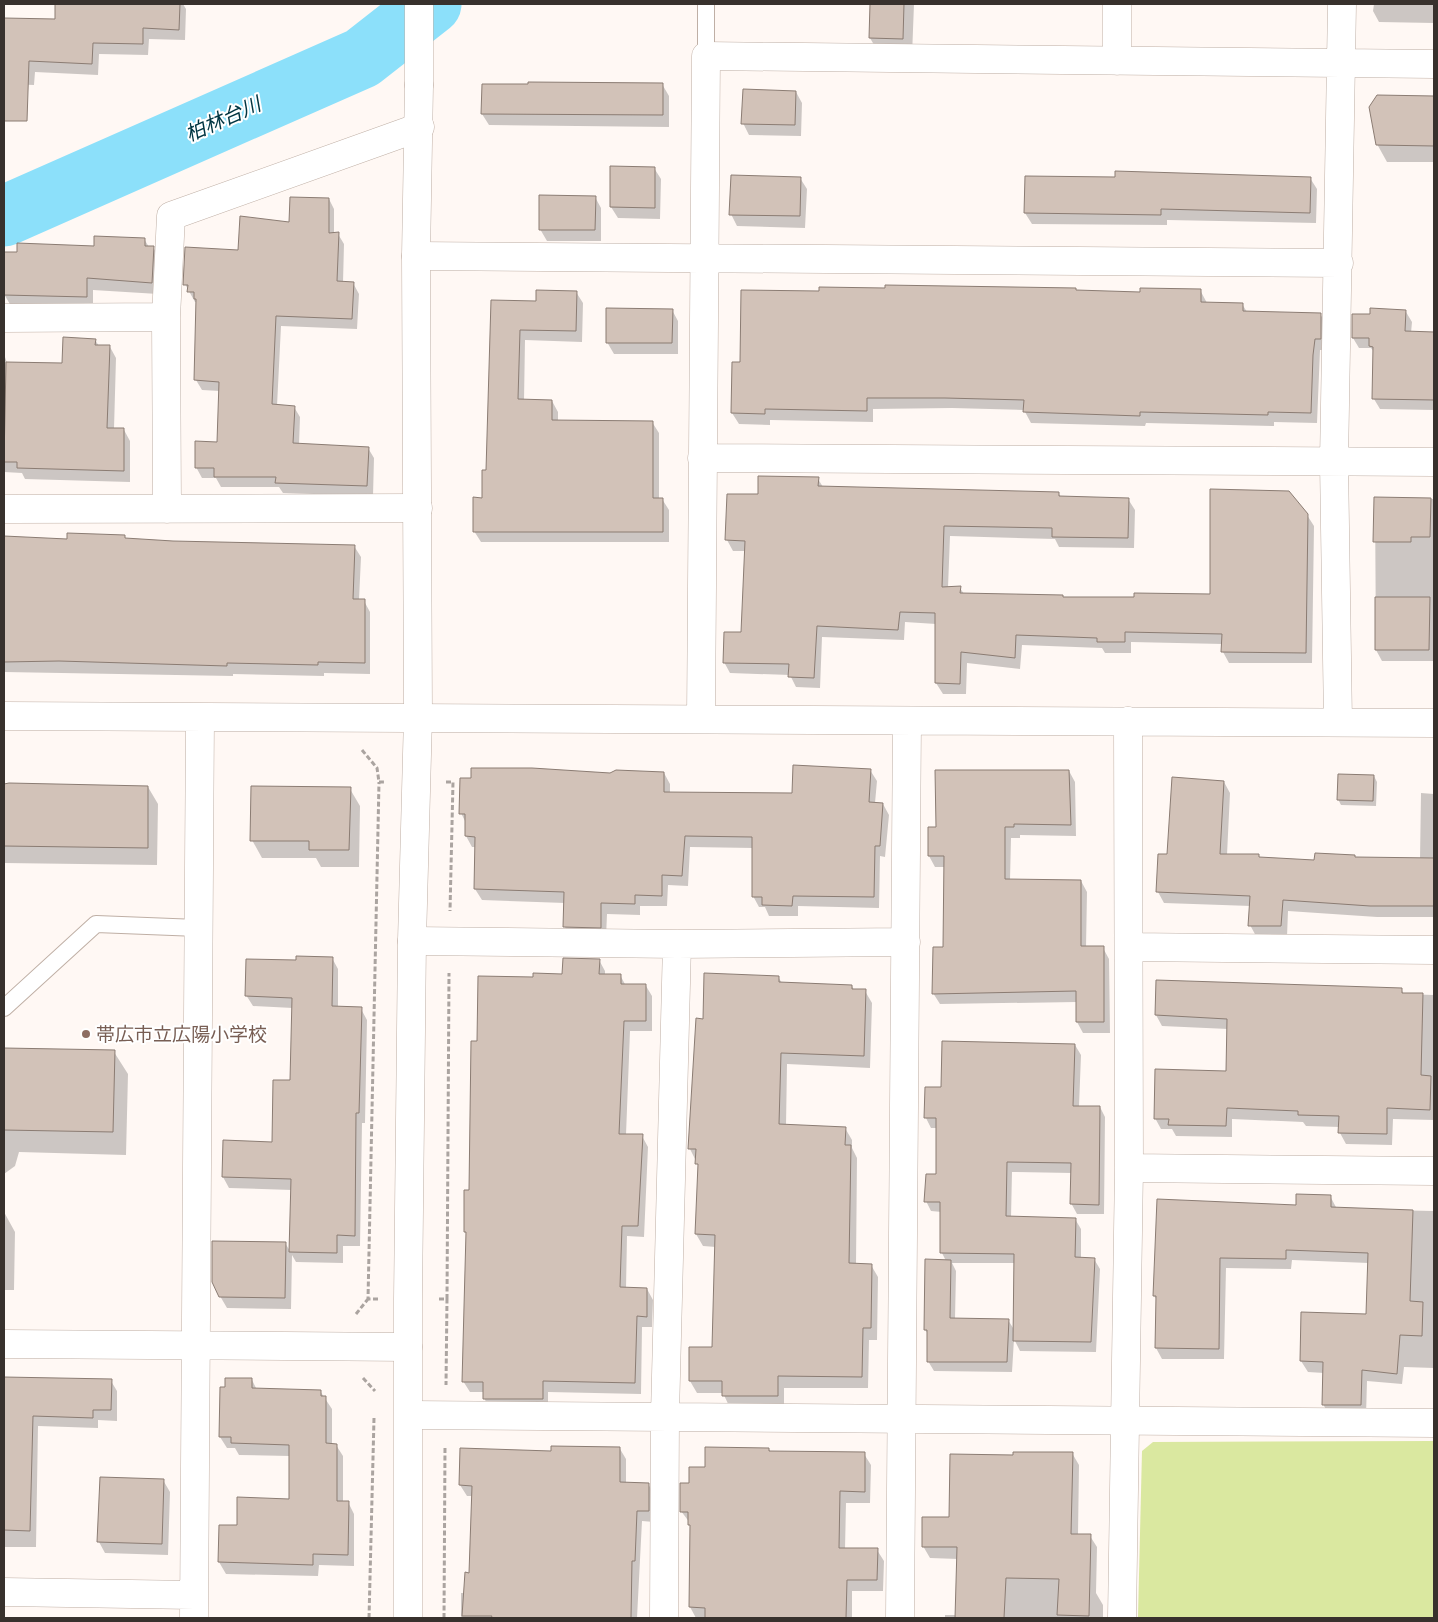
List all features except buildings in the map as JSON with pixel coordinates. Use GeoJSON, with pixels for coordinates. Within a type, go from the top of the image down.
{"type":"FeatureCollection","features":[{"type":"Feature","properties":{"kind":"street"},"geometry":{"type":"LineString","coordinates":[[408,1618],[408,1300],[412,941],[418,717],[416,256],[420,127],[419,4]]}},
{"type":"Feature","properties":{"kind":"street"},"geometry":{"type":"LineString","coordinates":[[1117,4],[1117,61]]}},
{"type":"Feature","properties":{"kind":"street"},"geometry":{"type":"LineString","coordinates":[[1338,722],[1334,462],[1342,4]]}},
{"type":"Feature","properties":{"kind":"street"},"geometry":{"type":"LineString","coordinates":[[701,719],[706,56],[1434,64]]}},
{"type":"Feature","properties":{"kind":"street"},"geometry":{"type":"LineString","coordinates":[[167,509],[166,317],[172,216],[420,127]]}},
{"type":"Feature","properties":{"kind":"street"},"geometry":{"type":"LineString","coordinates":[[416,256],[1338,263]]}},
{"type":"Feature","properties":{"kind":"street"},"geometry":{"type":"LineString","coordinates":[[4,318],[166,317]]}},
{"type":"Feature","properties":{"kind":"street"},"geometry":{"type":"LineString","coordinates":[[702,458],[1434,462]]}},
{"type":"Feature","properties":{"kind":"street"},"geometry":{"type":"LineString","coordinates":[[4,508],[418,508]]}},
{"type":"Feature","properties":{"kind":"street"},"geometry":{"type":"LineString","coordinates":[[4,716],[200,718],[418,717],[907,722],[1434,722]]}},
{"type":"Feature","properties":{"kind":"street"},"geometry":{"type":"LineString","coordinates":[[4,1592],[194,1606],[200,718]]}},
{"type":"Feature","properties":{"kind":"street"},"geometry":{"type":"LineString","coordinates":[[1122,1618],[1130,1168],[1128,721]]}},
{"type":"Feature","properties":{"kind":"street"},"geometry":{"type":"LineString","coordinates":[[900,1618],[907,722]]}},
{"type":"Feature","properties":{"kind":"street"},"geometry":{"type":"LineString","coordinates":[[412,941],[677,944],[906,942]]}},
{"type":"Feature","properties":{"kind":"street"},"geometry":{"type":"LineString","coordinates":[[664,1618],[665,1416],[677,944]]}},
{"type":"Feature","properties":{"kind":"street"},"geometry":{"type":"LineString","coordinates":[[1130,947],[1434,950]]}},
{"type":"Feature","properties":{"kind":"street"},"geometry":{"type":"LineString","coordinates":[[1130,1168],[1434,1171]]}},
{"type":"Feature","properties":{"kind":"street"},"geometry":{"type":"LineString","coordinates":[[4,1344],[408,1347]]}},
{"type":"Feature","properties":{"kind":"street"},"geometry":{"type":"LineString","coordinates":[[409,1415],[902,1417],[1434,1423]]}},
{"type":"Feature","properties":{"kind":"lane"},"geometry":{"type":"LineString","coordinates":[[706,4],[706,56]]}},
{"type":"Feature","properties":{"kind":"lane"},"geometry":{"type":"LineString","coordinates":[[4,1008],[96,924],[198,928]]}},
{"type":"Feature","properties":{"kind":"path"},"geometry":{"type":"LineString","coordinates":[[374,1399],[375,1389],[350,1367],[350,1321],[368,1299],[379,782]]}},
{"type":"Feature","properties":{"kind":"path"},"geometry":{"type":"LineString","coordinates":[[416,784],[453,782],[449,941],[447,1299]]}},
{"type":"Feature","properties":{"kind":"path"},"geometry":{"type":"LineString","coordinates":[[368,1299],[408,1300]]}},
{"type":"Feature","properties":{"kind":"path"},"geometry":{"type":"LineString","coordinates":[[369,1618],[374,1409]]}},
{"type":"Feature","properties":{"kind":"green space"},"geometry":{"type":"Polygon","coordinates":[[[1434,1441],[1434,1618],[1138,1617],[1142,1451],[1153,1442],[1434,1441]]]}},
{"type":"Feature","properties":{"kind":"waterway","name":"柏林台川"},"geometry":{"type":"LineString","coordinates":[[4,216],[362,58],[431,4]]}},
{"type":"Feature","properties":{"kind":"place","name":"帯広市立広陽小学校"},"geometry":{"type":"Point","coordinates":[86,1034]}}]}
